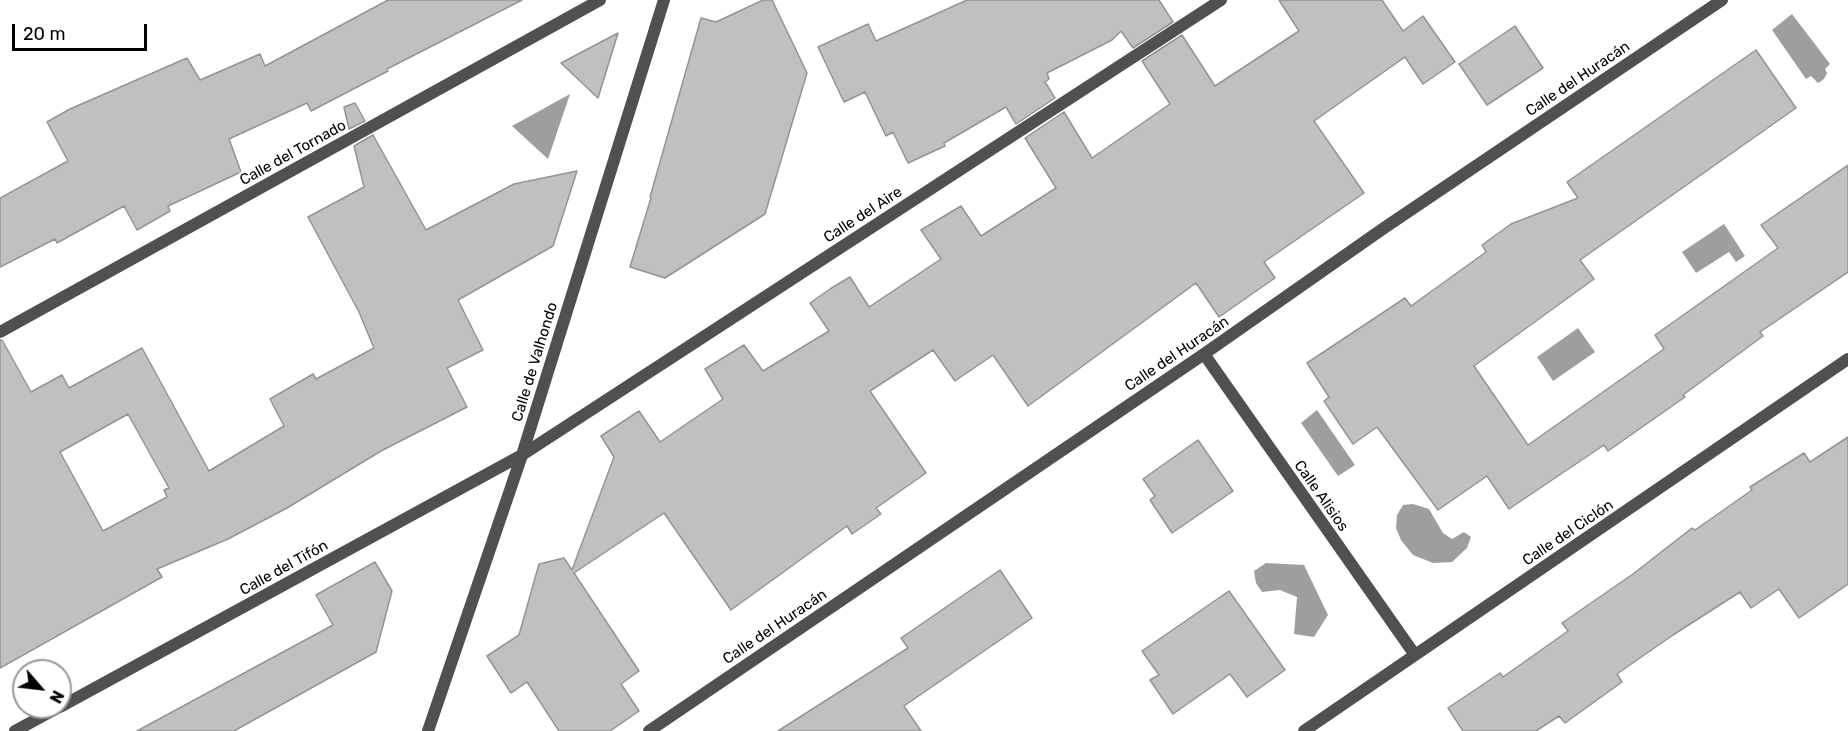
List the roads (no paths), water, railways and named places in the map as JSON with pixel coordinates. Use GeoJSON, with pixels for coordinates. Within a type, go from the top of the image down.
{"type":"FeatureCollection","features":[{"type":"Feature","properties":{"kind":"street","name":"Calle del Tornado"},"geometry":{"type":"LineString","coordinates":[[0,332],[600,0]]}},
{"type":"Feature","properties":{"kind":"street","name":"Calle de Valhondo"},"geometry":{"type":"LineString","coordinates":[[428,731],[522,455],[664,0]]}},
{"type":"Feature","properties":{"kind":"street","name":"Calle del Aire"},"geometry":{"type":"LineString","coordinates":[[522,455],[1221,0]]}},
{"type":"Feature","properties":{"kind":"street","name":"Calle del Huracán"},"geometry":{"type":"LineString","coordinates":[[649,731],[1204,354],[1384,228],[1722,0]]}},
{"type":"Feature","properties":{"kind":"street","name":"Calle Alisios"},"geometry":{"type":"LineString","coordinates":[[1204,354],[1415,655]]}},
{"type":"Feature","properties":{"kind":"street","name":"Calle del Ciclón"},"geometry":{"type":"LineString","coordinates":[[1304,731],[1848,359]]}},
{"type":"Feature","properties":{"kind":"street","name":"Calle del Tifón"},"geometry":{"type":"LineString","coordinates":[[72,700],[522,455]]}},
{"type":"Feature","properties":{"kind":"street","name":"Calle del Tifón"},"geometry":{"type":"LineString","coordinates":[[15,731],[38,719]]}}]}
